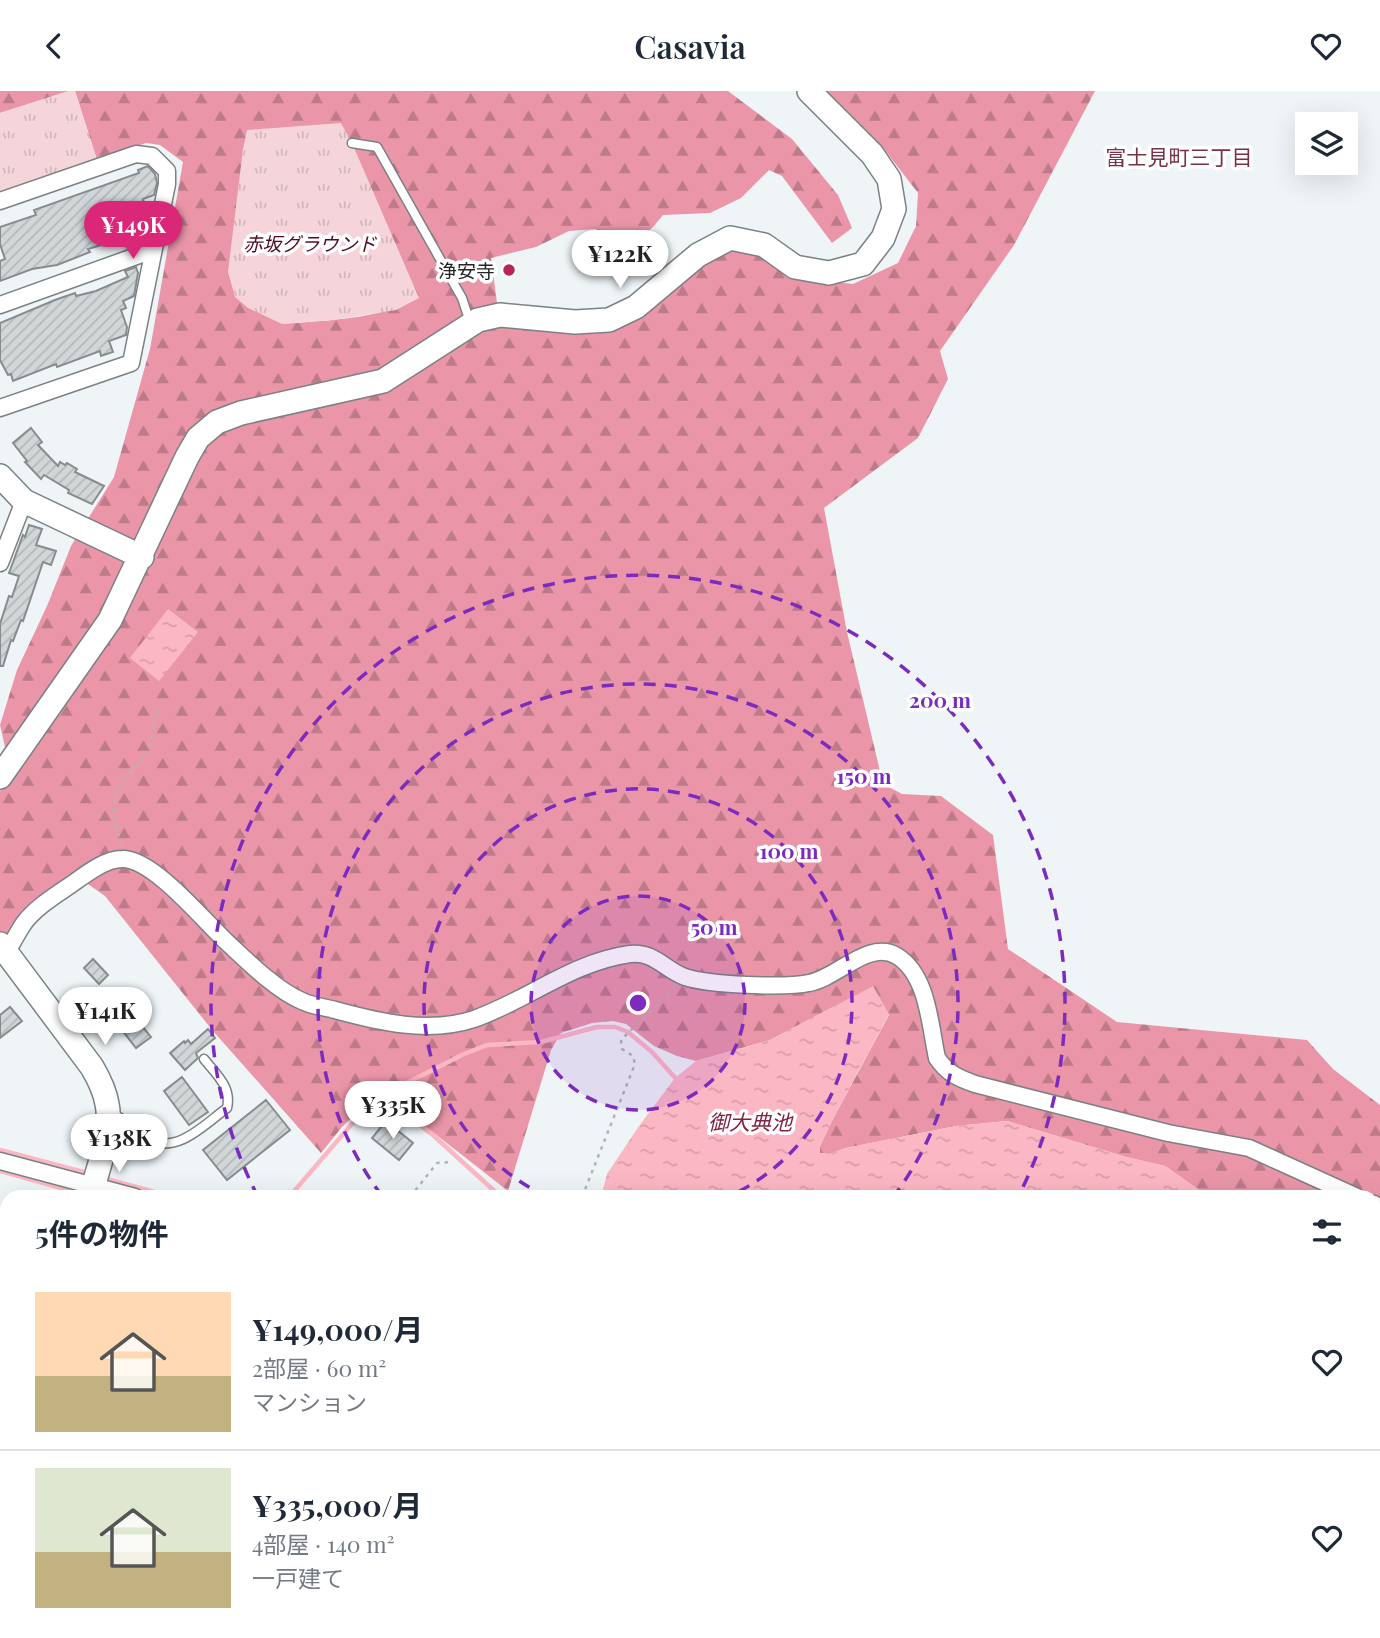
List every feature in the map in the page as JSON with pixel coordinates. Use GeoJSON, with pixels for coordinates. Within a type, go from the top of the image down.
{"type":"FeatureCollection","features":[{"type":"Feature","properties":{"kind":"street"},"geometry":{"type":"LineString","coordinates":[[0,777],[110,620],[187,457],[198,438],[217,422],[242,413],[383,381],[471,323],[500,315],[575,322],[609,320],[636,307],[698,255],[730,238],[764,245],[795,267],[829,273],[863,264],[883,238],[894,209],[889,179],[872,154],[809,91]]}},
{"type":"Feature","properties":{"kind":"street"},"geometry":{"type":"LineString","coordinates":[[0,201],[136,154],[152,156],[167,171],[167,184],[131,363],[0,408]]}},
{"type":"Feature","properties":{"kind":"street"},"geometry":{"type":"LineString","coordinates":[[0,305],[153,250]]}},
{"type":"Feature","properties":{"kind":"street"},"geometry":{"type":"LineString","coordinates":[[0,476],[24,501],[142,557]]}},
{"type":"Feature","properties":{"kind":"street"},"geometry":{"type":"LineString","coordinates":[[1,559],[24,501]]}},
{"type":"Feature","properties":{"kind":"street"},"geometry":{"type":"LineString","coordinates":[[94,1183],[108,1115],[102,1085],[92,1067],[3,948],[25,922],[54,897],[89,872],[122,859],[154,871],[230,946],[303,1002],[366,1019],[414,1025],[442,1026],[473,1019],[565,974],[600,960],[633,953],[650,955],[687,978],[728,983],[798,985],[826,978],[868,953],[878,951],[894,954],[905,963],[920,983],[937,1058],[943,1068],[956,1077],[1168,1133],[1249,1148],[1342,1190]]}},
{"type":"Feature","properties":{"kind":"street"},"geometry":{"type":"LineString","coordinates":[[0,1161],[114,1190]]}},
{"type":"Feature","properties":{"kind":"lane"},"geometry":{"type":"LineString","coordinates":[[352,142],[377,147],[462,297],[471,323]]}},
{"type":"Feature","properties":{"kind":"lane"},"geometry":{"type":"LineString","coordinates":[[108,1115],[116,1115],[150,1140],[176,1144],[227,1108],[227,1088],[204,1059]]}},
{"type":"Feature","properties":{"kind":"path"},"geometry":{"type":"LineString","coordinates":[[129,860],[115,823],[114,803],[117,788],[146,756],[152,743],[153,716],[161,705]]}},
{"type":"Feature","properties":{"kind":"path"},"geometry":{"type":"LineString","coordinates":[[585,1190],[635,1064],[633,1056],[622,1049],[621,1040],[676,985],[681,975]]}},
{"type":"Feature","properties":{"kind":"path"},"geometry":{"type":"LineString","coordinates":[[416,1190],[438,1163],[452,1162]]}},
{"type":"Feature","properties":{"kind":"green space"},"geometry":{"type":"Polygon","coordinates":[[[0,91],[69,91],[0,113],[0,91]]]}},
{"type":"Feature","properties":{"kind":"green space"},"geometry":{"type":"Polygon","coordinates":[[[75,91],[728,91],[792,139],[838,195],[852,228],[832,243],[782,176],[769,170],[741,198],[710,213],[663,215],[622,253],[596,229],[569,231],[536,247],[491,258],[497,303],[510,328],[591,332],[621,327],[697,267],[731,248],[758,251],[816,280],[853,284],[898,263],[916,226],[918,193],[884,149],[825,91],[1095,91],[1014,245],[940,351],[948,379],[918,438],[824,508],[847,632],[883,784],[902,794],[941,796],[993,835],[1008,949],[1117,1022],[1307,1040],[1333,1069],[1380,1105],[1380,1190],[1199,1190],[1165,1166],[1007,1121],[956,1126],[846,1148],[829,1154],[819,1153],[833,1119],[889,1015],[835,1006],[770,1040],[696,1061],[654,1046],[626,1024],[613,1021],[592,1023],[561,1033],[551,1050],[507,1190],[379,1090],[342,1127],[321,1153],[213,1031],[105,896],[75,875],[9,936],[0,938],[0,791],[11,773],[0,725],[17,670],[71,546],[114,477],[150,349],[183,162],[160,145],[146,143],[97,160],[75,91]],[[418,298],[282,324],[352,318],[386,311],[418,298]]]}},
{"type":"Feature","properties":{"kind":"green space"},"geometry":{"type":"Polygon","coordinates":[[[75,91],[97,160],[0,192],[0,113],[75,91]]]}},
{"type":"Feature","properties":{"kind":"green space","name":"赤坂グラウンド"},"geometry":{"type":"Polygon","coordinates":[[[341,123],[419,298],[396,310],[333,320],[282,324],[248,308],[235,297],[228,272],[247,130],[341,123]]]}},
{"type":"Feature","properties":{"kind":"water"},"geometry":{"type":"Polygon","coordinates":[[[168,609],[198,632],[159,681],[130,658],[168,609]]]}},
{"type":"Feature","properties":{"kind":"water","name":"御大典池"},"geometry":{"type":"Polygon","coordinates":[[[873,986],[889,1014],[833,1119],[820,1146],[820,1153],[829,1154],[846,1148],[956,1126],[1007,1121],[1165,1166],[1199,1190],[603,1190],[607,1174],[675,1078],[696,1061],[770,1040],[873,986]]]}},
{"type":"Feature","properties":{"kind":"building"},"geometry":{"type":"Polygon","coordinates":[[[148,166],[155,174],[157,183],[154,195],[143,199],[149,218],[147,231],[88,249],[90,252],[57,265],[32,269],[0,281],[0,261],[5,259],[0,244],[0,227],[36,215],[34,210],[139,173],[138,170],[148,166]]]}},
{"type":"Feature","properties":{"kind":"building"},"geometry":{"type":"Polygon","coordinates":[[[136,267],[138,273],[134,296],[123,301],[126,308],[121,310],[127,327],[126,335],[109,341],[113,352],[101,356],[100,351],[13,381],[0,360],[0,323],[75,293],[76,296],[96,291],[128,277],[125,271],[136,267]]]}},
{"type":"Feature","properties":{"kind":"building"},"geometry":{"type":"Polygon","coordinates":[[[31,428],[42,442],[38,445],[58,466],[60,462],[65,465],[67,463],[77,469],[75,472],[104,486],[92,504],[68,493],[69,490],[44,475],[41,479],[25,462],[27,461],[13,443],[31,428]]]}},
{"type":"Feature","properties":{"kind":"building"},"geometry":{"type":"Polygon","coordinates":[[[29,525],[42,529],[36,545],[56,551],[51,565],[43,562],[23,621],[21,620],[13,641],[11,640],[3,666],[0,666],[0,624],[19,576],[9,573],[29,525]]]}},
{"type":"Feature","properties":{"kind":"building"},"geometry":{"type":"Polygon","coordinates":[[[93,959],[108,975],[99,984],[84,968],[93,959]]]}},
{"type":"Feature","properties":{"kind":"building"},"geometry":{"type":"Polygon","coordinates":[[[125,1005],[151,1037],[136,1048],[111,1016],[125,1005]]]}},
{"type":"Feature","properties":{"kind":"building"},"geometry":{"type":"Polygon","coordinates":[[[10,1007],[22,1021],[0,1038],[0,1015],[10,1007]]]}},
{"type":"Feature","properties":{"kind":"building"},"geometry":{"type":"Polygon","coordinates":[[[208,1029],[215,1038],[196,1053],[198,1058],[185,1070],[170,1053],[184,1041],[185,1043],[188,1040],[191,1044],[208,1029]]]}},
{"type":"Feature","properties":{"kind":"building"},"geometry":{"type":"Polygon","coordinates":[[[182,1077],[208,1112],[189,1125],[164,1091],[182,1077]]]}},
{"type":"Feature","properties":{"kind":"building"},"geometry":{"type":"Polygon","coordinates":[[[266,1100],[290,1130],[227,1180],[203,1150],[266,1100]]]}},
{"type":"Feature","properties":{"kind":"building"},"geometry":{"type":"Polygon","coordinates":[[[386,1121],[413,1143],[399,1160],[372,1138],[386,1121]]]}},
{"type":"Feature","properties":{"kind":"waterway"},"geometry":{"type":"LineString","coordinates":[[295,1190],[351,1125],[381,1096],[487,1045],[541,1042],[597,1027],[615,1027],[628,1032],[652,1052],[677,1080]]}},
{"type":"Feature","properties":{"kind":"waterway"},"geometry":{"type":"LineString","coordinates":[[382,1096],[434,1136],[493,1190]]}},
{"type":"Feature","properties":{"kind":"waterway"},"geometry":{"type":"LineString","coordinates":[[0,1150],[91,1174]]}},
{"type":"Feature","properties":{"kind":"waterway"},"geometry":{"type":"LineString","coordinates":[[0,1171],[68,1190]]}},
{"type":"Feature","properties":{"kind":"waterway"},"geometry":{"type":"LineString","coordinates":[[103,1178],[147,1190]]}},
{"type":"Feature","properties":{"kind":"place","name":"浄安寺"},"geometry":{"type":"Point","coordinates":[509,270]}},
{"type":"Feature","properties":{"kind":"district","name":"富士見町三丁目"},"geometry":{"type":"Point","coordinates":[1179,156]}}]}
